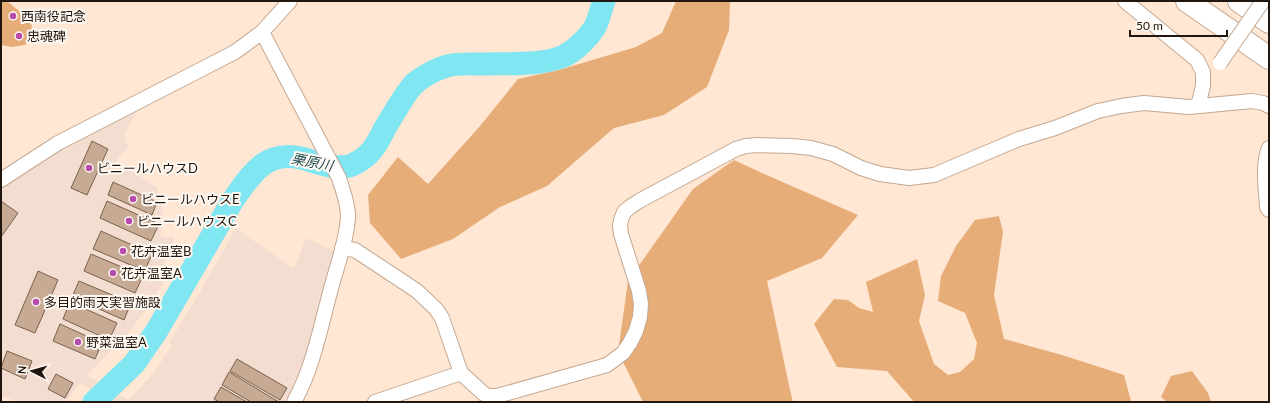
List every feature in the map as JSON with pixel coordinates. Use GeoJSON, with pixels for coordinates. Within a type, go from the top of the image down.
{"type":"FeatureCollection","features":[{"type":"Feature","properties":{"kind":"highway"},"geometry":{"type":"LineString","coordinates":[[1187,1],[1269,58]]}},
{"type":"Feature","properties":{"kind":"highway"},"geometry":{"type":"LineString","coordinates":[[1239,1],[1269,22]]}},
{"type":"Feature","properties":{"kind":"street"},"geometry":{"type":"LineString","coordinates":[[1,180],[58,143],[235,52],[262,32],[290,1]]}},
{"type":"Feature","properties":{"kind":"street"},"geometry":{"type":"LineString","coordinates":[[1125,1],[1198,60],[1203,72],[1203,86],[1198,106]]}},
{"type":"Feature","properties":{"kind":"street"},"geometry":{"type":"LineString","coordinates":[[1203,86],[1263,1]]}},
{"type":"Feature","properties":{"kind":"street"},"geometry":{"type":"LineString","coordinates":[[262,32],[339,178],[347,200],[348,216],[342,248],[311,361],[302,388],[294,402]]}},
{"type":"Feature","properties":{"kind":"street"},"geometry":{"type":"LineString","coordinates":[[342,248],[355,250],[417,291],[436,309],[442,318],[461,373],[484,394],[496,396],[607,365],[623,353],[636,331],[640,317],[641,304],[639,291],[621,234],[621,220],[624,212],[639,201],[736,149],[757,145],[811,148],[833,154],[861,168],[880,174],[909,178],[934,175],[1019,139],[1056,128],[1098,111],[1122,106],[1144,103],[1189,107],[1252,100],[1262,102],[1269,106]]}},
{"type":"Feature","properties":{"kind":"street"},"geometry":{"type":"LineString","coordinates":[[1269,148],[1266,156],[1266,188],[1269,210]]}},
{"type":"Feature","properties":{"kind":"street"},"geometry":{"type":"LineString","coordinates":[[375,402],[461,373]]}},
{"type":"Feature","properties":{"kind":"shaded area"},"geometry":{"type":"Polygon","coordinates":[[[1,1],[7,1],[31,21],[33,37],[25,45],[11,47],[1,45],[1,1]]]}},
{"type":"Feature","properties":{"kind":"shaded area"},"geometry":{"type":"Polygon","coordinates":[[[676,1],[730,1],[729,30],[707,87],[664,115],[614,128],[547,186],[500,207],[453,239],[401,259],[370,223],[368,195],[398,157],[428,184],[480,126],[518,79],[559,70],[636,47],[662,33],[676,1]]]}},
{"type":"Feature","properties":{"kind":"shaded area"},"geometry":{"type":"Polygon","coordinates":[[[139,109],[131,121],[125,135],[128,148],[118,158],[117,162],[157,187],[164,222],[160,237],[174,237],[164,264],[165,280],[148,307],[126,336],[87,375],[128,400],[152,375],[172,346],[169,343],[236,228],[294,269],[306,238],[336,252],[305,363],[289,402],[109,402],[80,383],[66,402],[19,402],[1,396],[1,187],[65,146],[139,109]]]}},
{"type":"Feature","properties":{"kind":"shaded area"},"geometry":{"type":"Polygon","coordinates":[[[734,160],[858,215],[822,258],[767,281],[793,402],[643,402],[618,352],[628,281],[693,189],[734,160]]]}},
{"type":"Feature","properties":{"kind":"shaded area"},"geometry":{"type":"Polygon","coordinates":[[[999,216],[1003,232],[994,295],[1004,339],[1062,355],[1124,375],[1131,401],[914,402],[887,371],[837,367],[814,324],[834,299],[848,300],[859,308],[873,312],[866,282],[917,259],[925,295],[919,321],[934,364],[948,375],[960,372],[974,359],[977,343],[965,313],[938,301],[941,276],[956,246],[975,220],[999,216]]]}},
{"type":"Feature","properties":{"kind":"shaded area"},"geometry":{"type":"Polygon","coordinates":[[[1192,371],[1208,393],[1211,402],[1167,402],[1161,397],[1171,376],[1192,371]]]}},
{"type":"Feature","properties":{"kind":"building","name":"ビニールハウスD"},"geometry":{"type":"Polygon","coordinates":[[[92,141],[108,149],[87,195],[71,188],[92,141]]]}},
{"type":"Feature","properties":{"kind":"building","name":"ビニールハウスE"},"geometry":{"type":"Polygon","coordinates":[[[113,182],[157,202],[152,215],[108,195],[113,182]]]}},
{"type":"Feature","properties":{"kind":"building"},"geometry":{"type":"Polygon","coordinates":[[[1,201],[18,213],[1,237],[1,201]]]}},
{"type":"Feature","properties":{"kind":"building","name":"ビニールハウスC"},"geometry":{"type":"Polygon","coordinates":[[[107,201],[159,224],[151,241],[100,218],[107,201]]]}},
{"type":"Feature","properties":{"kind":"building","name":"花卉温室B"},"geometry":{"type":"Polygon","coordinates":[[[101,231],[152,254],[145,271],[93,249],[101,231]]]}},
{"type":"Feature","properties":{"kind":"building","name":"花卉温室A"},"geometry":{"type":"Polygon","coordinates":[[[91,254],[143,276],[135,293],[84,271],[91,254]]]}},
{"type":"Feature","properties":{"kind":"building","name":"多目的雨天実習施設"},"geometry":{"type":"Polygon","coordinates":[[[38,271],[58,280],[35,333],[15,325],[38,271]]]}},
{"type":"Feature","properties":{"kind":"building"},"geometry":{"type":"Polygon","coordinates":[[[79,281],[131,303],[124,320],[72,297],[79,281]]]}},
{"type":"Feature","properties":{"kind":"building"},"geometry":{"type":"Polygon","coordinates":[[[70,302],[117,323],[109,340],[63,319],[70,302]]]}},
{"type":"Feature","properties":{"kind":"building","name":"野菜温室A"},"geometry":{"type":"Polygon","coordinates":[[[60,324],[102,343],[95,359],[53,341],[60,324]]]}},
{"type":"Feature","properties":{"kind":"building"},"geometry":{"type":"Polygon","coordinates":[[[7,351],[32,361],[25,379],[1,368],[7,351]]]}},
{"type":"Feature","properties":{"kind":"building"},"geometry":{"type":"Polygon","coordinates":[[[237,359],[287,388],[280,400],[230,371],[237,359]]]}},
{"type":"Feature","properties":{"kind":"building"},"geometry":{"type":"Polygon","coordinates":[[[229,372],[279,402],[251,402],[222,385],[229,372]]]}},
{"type":"Feature","properties":{"kind":"building"},"geometry":{"type":"Polygon","coordinates":[[[56,374],[73,383],[65,398],[48,389],[56,374]]]}},
{"type":"Feature","properties":{"kind":"building"},"geometry":{"type":"Polygon","coordinates":[[[221,387],[247,402],[219,402],[214,399],[221,387]]]}},
{"type":"Feature","properties":{"kind":"waterway","name":"栗原川"},"geometry":{"type":"LineString","coordinates":[[94,402],[134,364],[156,332],[233,200],[246,182],[260,167],[268,161],[288,156],[301,158],[323,165],[339,167],[354,164],[360,161],[373,149],[408,92],[415,83],[422,78],[439,69],[455,64],[534,63],[564,56],[577,47],[595,27],[604,1]]}},
{"type":"Feature","properties":{"kind":"place","name":"西南役記念"},"geometry":{"type":"Point","coordinates":[13,16]}},
{"type":"Feature","properties":{"kind":"place","name":"忠魂碑"},"geometry":{"type":"Point","coordinates":[19,36]}},
{"type":"Feature","properties":{"kind":"place","name":"ビニールハウスD"},"geometry":{"type":"Point","coordinates":[89,168]}},
{"type":"Feature","properties":{"kind":"place","name":"ビニールハウスE"},"geometry":{"type":"Point","coordinates":[133,199]}},
{"type":"Feature","properties":{"kind":"place","name":"ビニールハウスC"},"geometry":{"type":"Point","coordinates":[129,221]}},
{"type":"Feature","properties":{"kind":"place","name":"花卉温室B"},"geometry":{"type":"Point","coordinates":[123,251]}},
{"type":"Feature","properties":{"kind":"place","name":"花卉温室A"},"geometry":{"type":"Point","coordinates":[113,273]}},
{"type":"Feature","properties":{"kind":"place","name":"多目的雨天実習施設"},"geometry":{"type":"Point","coordinates":[36,302]}},
{"type":"Feature","properties":{"kind":"place","name":"野菜温室A"},"geometry":{"type":"Point","coordinates":[78,342]}}]}
